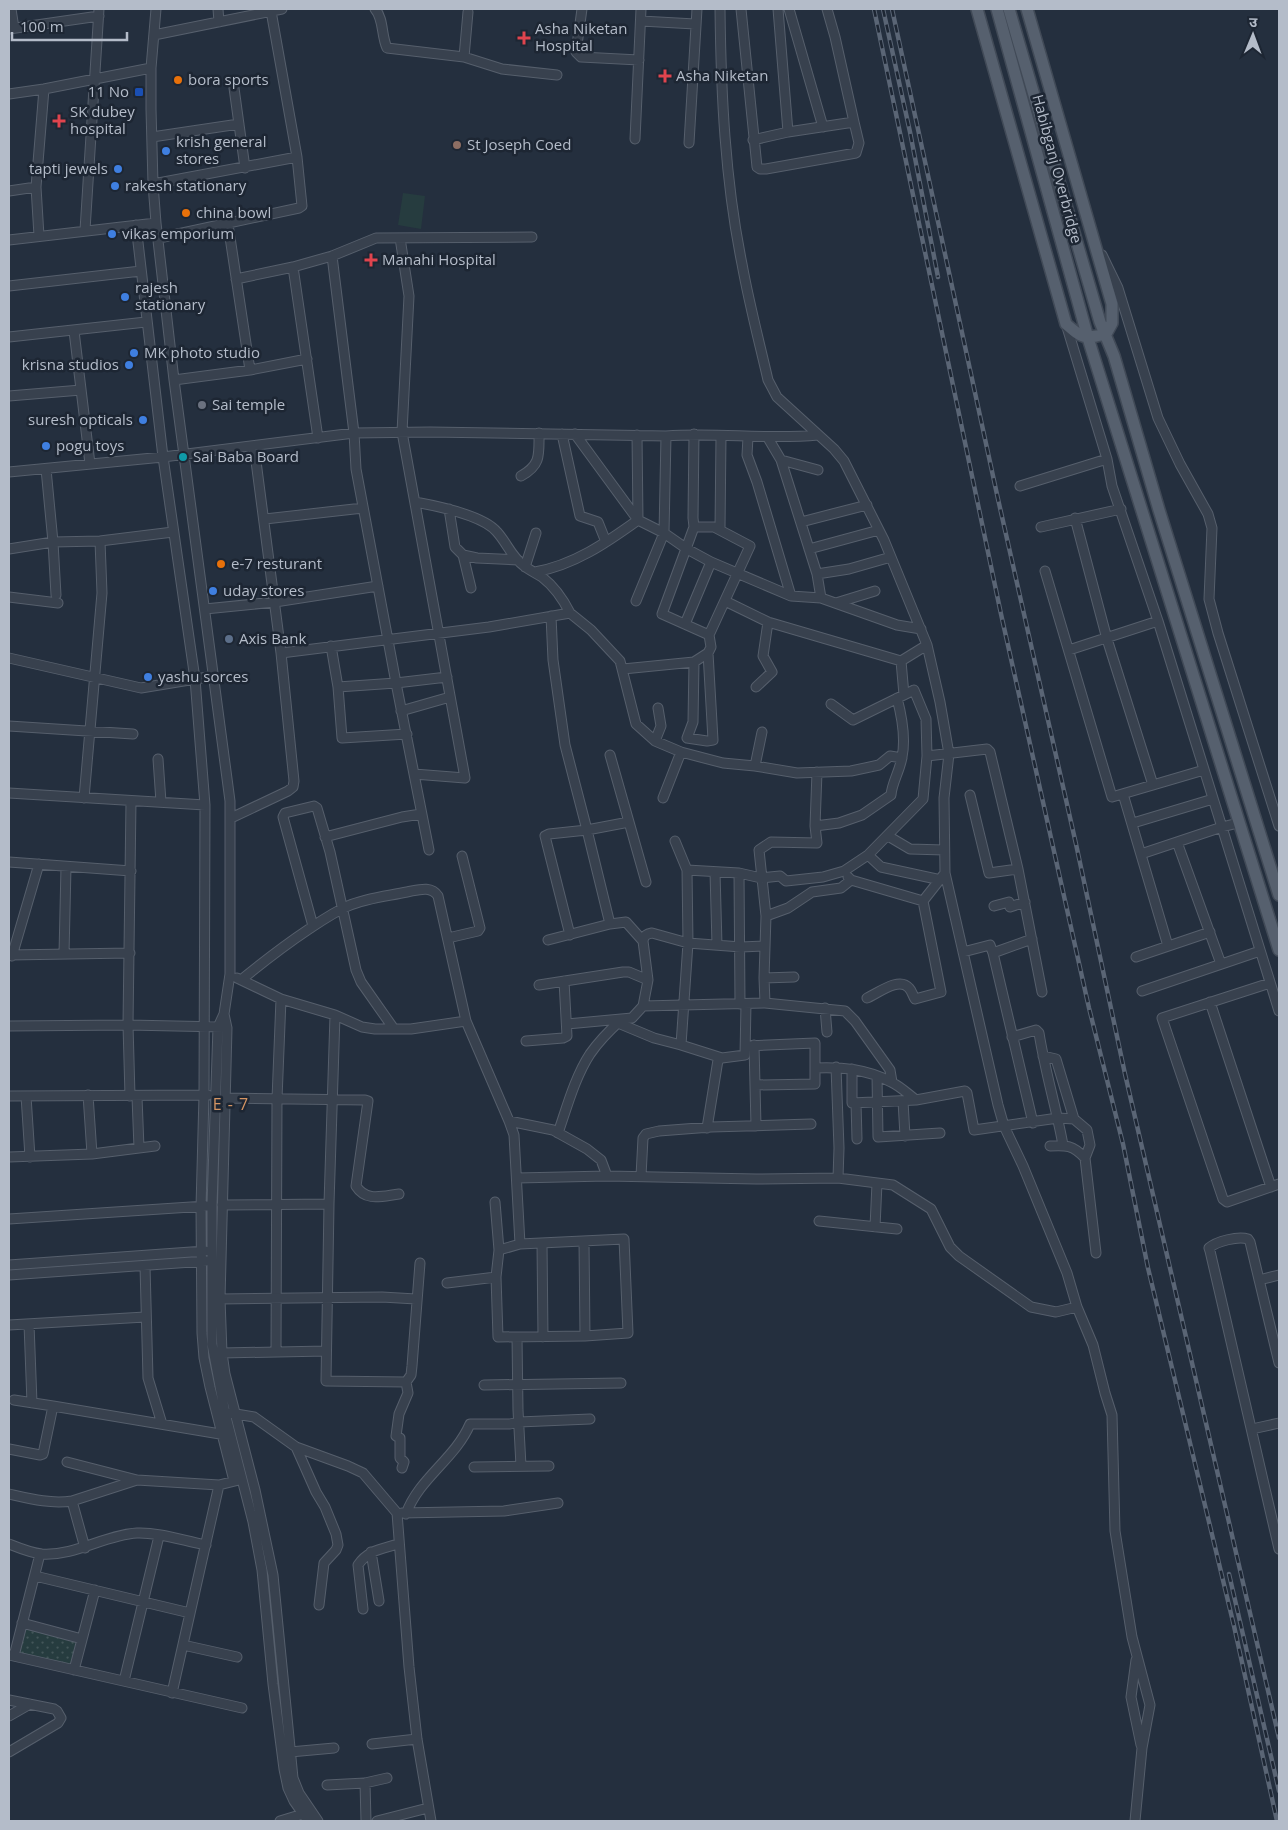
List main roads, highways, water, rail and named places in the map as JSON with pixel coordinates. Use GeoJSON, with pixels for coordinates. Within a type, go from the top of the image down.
{"type":"FeatureCollection","features":[{"type":"Feature","properties":{"kind":"main road"},"geometry":{"type":"LineString","coordinates":[[977,9],[1066,324],[1075,332],[1088,338],[1106,334],[1112,323],[1112,304],[1027,9]]}},
{"type":"Feature","properties":{"kind":"main road","name":"Habibganj Overbridge"},"geometry":{"type":"LineString","coordinates":[[997,9],[1088,338],[1279,950]]}},
{"type":"Feature","properties":{"kind":"main road","name":"Habibganj Overbridge"},"geometry":{"type":"LineString","coordinates":[[1010,9],[1100,322],[1106,334],[1279,895]]}},
{"type":"Feature","properties":{"kind":"railway"},"geometry":{"type":"LineString","coordinates":[[874,9],[1001,614],[1089,1008],[1123,1144],[1148,1268],[1234,1626],[1277,1821]]}},
{"type":"Feature","properties":{"kind":"railway"},"geometry":{"type":"LineString","coordinates":[[883,9],[910,132],[938,277]]}},
{"type":"Feature","properties":{"kind":"railway"},"geometry":{"type":"LineString","coordinates":[[892,9],[1125,1074],[1279,1738]]}},
{"type":"Feature","properties":{"kind":"railway"},"geometry":{"type":"LineString","coordinates":[[1229,1574],[1279,1791]]}},
{"type":"Feature","properties":{"kind":"place","name":"Asha Niketan Hospital"},"geometry":{"type":"Point","coordinates":[524,38]}},
{"type":"Feature","properties":{"kind":"place","name":"Asha Niketan"},"geometry":{"type":"Point","coordinates":[665,76]}},
{"type":"Feature","properties":{"kind":"place","name":"bora sports"},"geometry":{"type":"Point","coordinates":[178,80]}},
{"type":"Feature","properties":{"kind":"place","name":"11 No"},"geometry":{"type":"Point","coordinates":[139,92]}},
{"type":"Feature","properties":{"kind":"place","name":"SK dubey hospital"},"geometry":{"type":"Point","coordinates":[59,121]}},
{"type":"Feature","properties":{"kind":"place","name":"St Joseph Coed"},"geometry":{"type":"Point","coordinates":[457,145]}},
{"type":"Feature","properties":{"kind":"place","name":"krish general stores"},"geometry":{"type":"Point","coordinates":[166,151]}},
{"type":"Feature","properties":{"kind":"place","name":"tapti jewels"},"geometry":{"type":"Point","coordinates":[118,169]}},
{"type":"Feature","properties":{"kind":"place","name":"rakesh stationary"},"geometry":{"type":"Point","coordinates":[115,186]}},
{"type":"Feature","properties":{"kind":"place","name":"china bowl"},"geometry":{"type":"Point","coordinates":[186,213]}},
{"type":"Feature","properties":{"kind":"place","name":"vikas emporium"},"geometry":{"type":"Point","coordinates":[112,234]}},
{"type":"Feature","properties":{"kind":"place","name":"Manahi Hospital"},"geometry":{"type":"Point","coordinates":[371,260]}},
{"type":"Feature","properties":{"kind":"place","name":"rajesh stationary"},"geometry":{"type":"Point","coordinates":[125,297]}},
{"type":"Feature","properties":{"kind":"place","name":"MK photo studio"},"geometry":{"type":"Point","coordinates":[134,353]}},
{"type":"Feature","properties":{"kind":"place","name":"krisna studios"},"geometry":{"type":"Point","coordinates":[129,365]}},
{"type":"Feature","properties":{"kind":"place","name":"Sai temple"},"geometry":{"type":"Point","coordinates":[202,405]}},
{"type":"Feature","properties":{"kind":"place","name":"suresh opticals"},"geometry":{"type":"Point","coordinates":[143,420]}},
{"type":"Feature","properties":{"kind":"place","name":"pogu toys"},"geometry":{"type":"Point","coordinates":[46,446]}},
{"type":"Feature","properties":{"kind":"place","name":"Sai Baba Board"},"geometry":{"type":"Point","coordinates":[183,457]}},
{"type":"Feature","properties":{"kind":"place","name":"e-7 resturant"},"geometry":{"type":"Point","coordinates":[221,564]}},
{"type":"Feature","properties":{"kind":"place","name":"uday stores"},"geometry":{"type":"Point","coordinates":[213,591]}},
{"type":"Feature","properties":{"kind":"place","name":"Axis Bank"},"geometry":{"type":"Point","coordinates":[229,639]}},
{"type":"Feature","properties":{"kind":"place","name":"yashu sorces"},"geometry":{"type":"Point","coordinates":[148,677]}},
{"type":"Feature","properties":{"kind":"district","name":"E - 7"},"geometry":{"type":"Point","coordinates":[231,1104]}}]}
